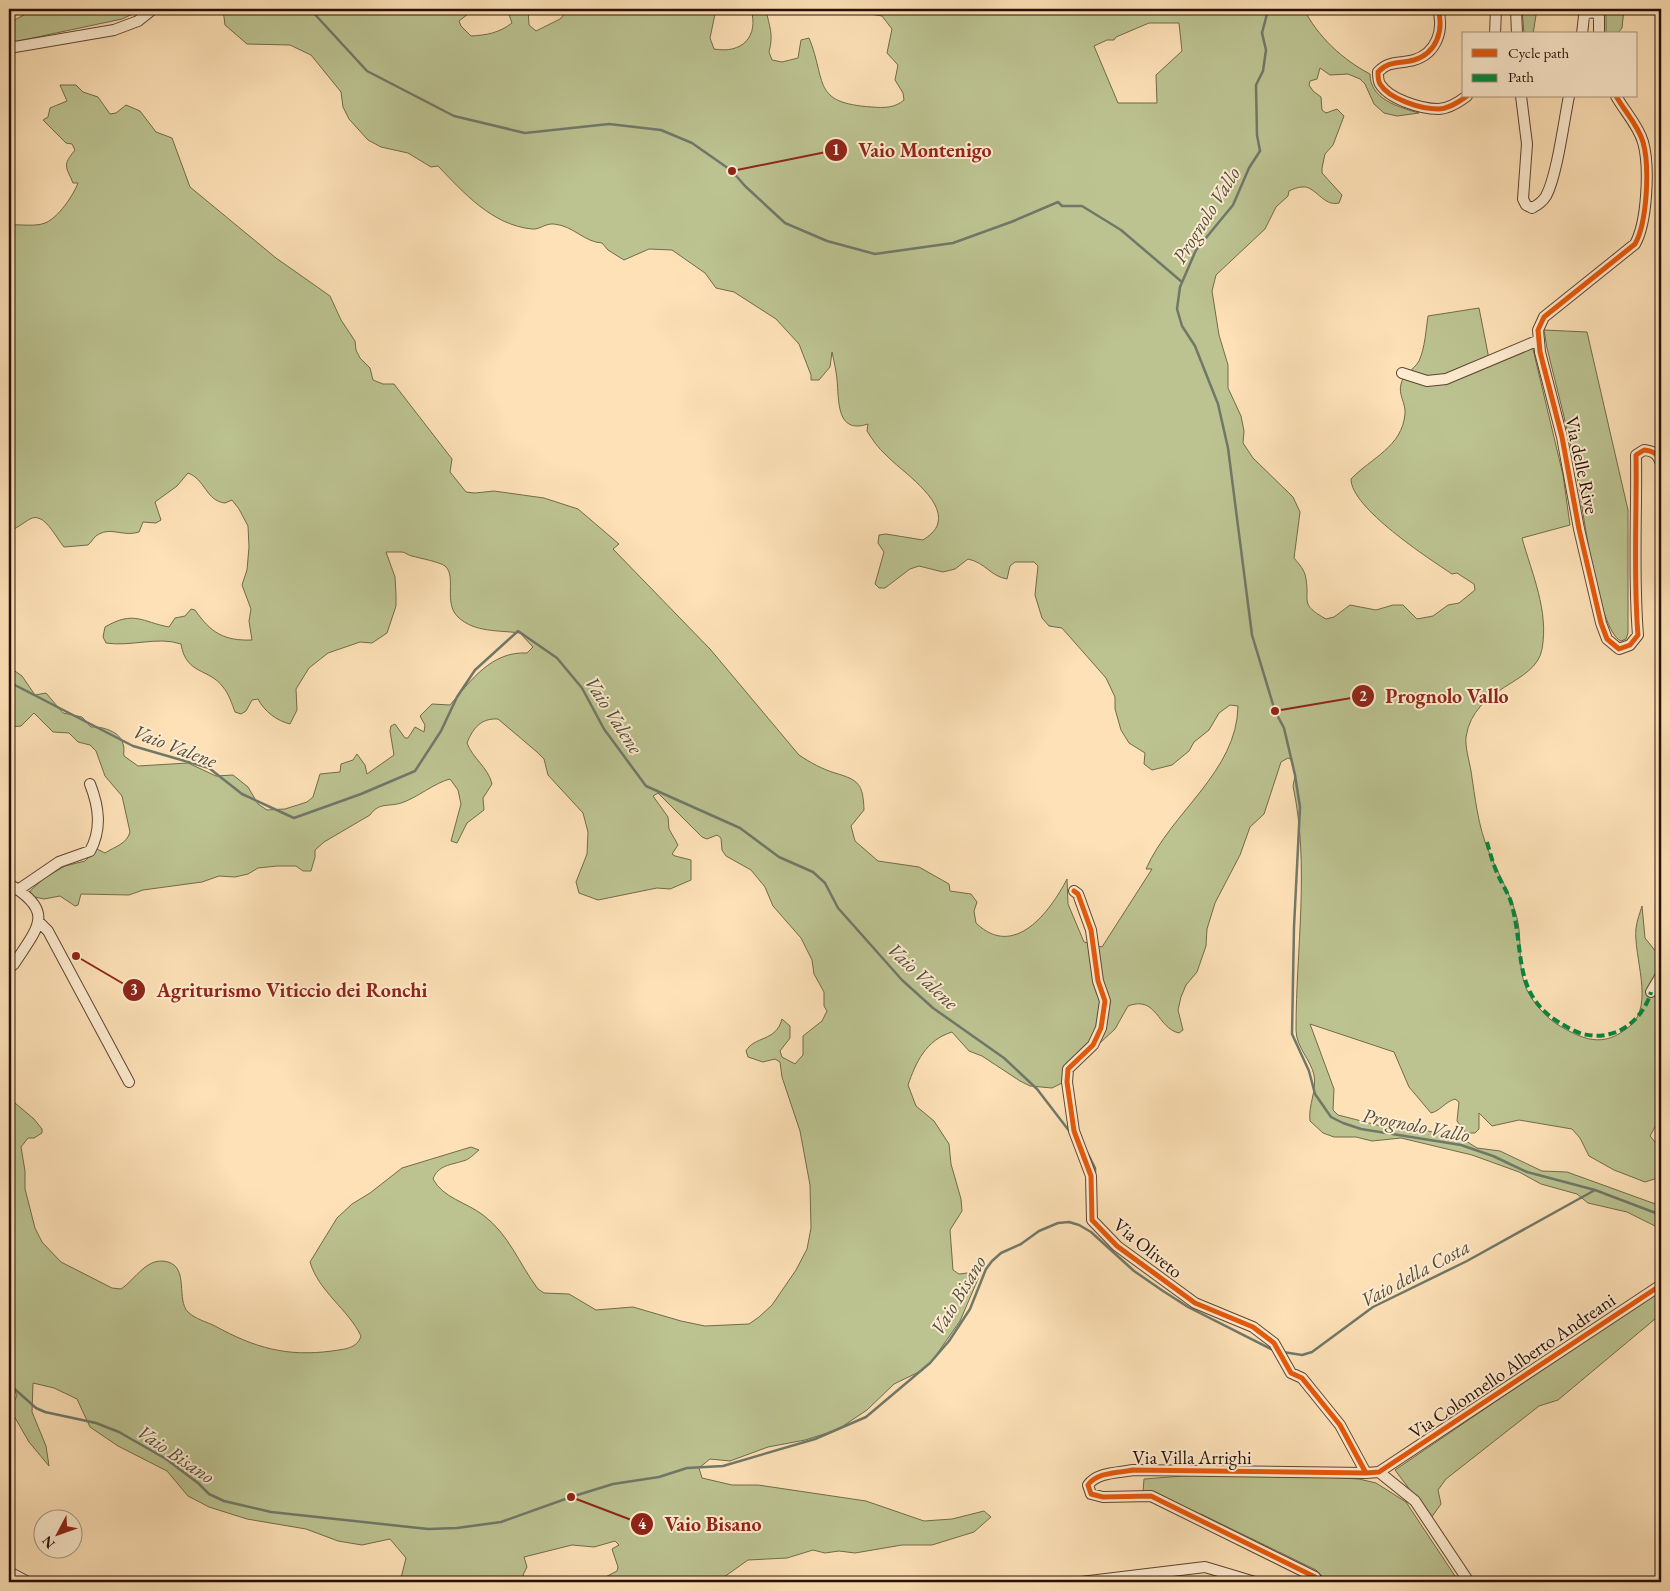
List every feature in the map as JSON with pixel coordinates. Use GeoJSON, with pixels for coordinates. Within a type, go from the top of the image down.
{"type":"FeatureCollection","features":[{"type":"Feature","properties":{"kind":"street"},"geometry":{"type":"LineString","coordinates":[[9,48],[114,30],[138,21],[153,9]]}},
{"type":"Feature","properties":{"kind":"street"},"geometry":{"type":"LineString","coordinates":[[1438,9],[1442,20],[1439,35],[1433,47],[1414,60],[1392,62],[1384,66],[1378,72],[1379,83],[1402,99],[1438,109],[1451,106],[1464,98]]}},
{"type":"Feature","properties":{"kind":"street"},"geometry":{"type":"LineString","coordinates":[[1495,32],[1496,9]]}},
{"type":"Feature","properties":{"kind":"street"},"geometry":{"type":"LineString","coordinates":[[1516,9],[1517,32]]}},
{"type":"Feature","properties":{"kind":"street"},"geometry":{"type":"LineString","coordinates":[[1582,32],[1584,16],[1595,12],[1599,17],[1599,32]]}},
{"type":"Feature","properties":{"kind":"street"},"geometry":{"type":"LineString","coordinates":[[1521,98],[1527,144],[1523,199],[1526,205],[1532,208],[1538,205],[1546,196],[1551,182],[1569,98]]}},
{"type":"Feature","properties":{"kind":"street","name":"Via delle Rive"},"geometry":{"type":"LineString","coordinates":[[1617,98],[1637,128],[1644,143],[1646,176],[1644,221],[1641,233],[1635,244],[1544,317],[1538,330],[1562,437],[1579,529],[1601,623],[1607,639],[1619,649],[1630,645],[1638,635],[1635,596],[1637,533],[1636,455],[1644,450],[1652,451],[1659,457],[1661,464]]}},
{"type":"Feature","properties":{"kind":"street"},"geometry":{"type":"LineString","coordinates":[[1402,373],[1427,381],[1446,379],[1539,340]]}},
{"type":"Feature","properties":{"kind":"street"},"geometry":{"type":"LineString","coordinates":[[9,968],[14,964],[39,922],[39,913],[31,900],[13,887],[59,862],[90,851],[96,839],[99,811],[90,784]]}},
{"type":"Feature","properties":{"kind":"street","name":"Via Oliveto"},"geometry":{"type":"LineString","coordinates":[[1074,891],[1078,894],[1091,930],[1098,981],[1105,1001],[1101,1028],[1093,1045],[1068,1069],[1067,1076],[1074,1131],[1091,1176],[1092,1220],[1117,1246],[1195,1303],[1253,1327],[1274,1343],[1291,1373],[1302,1378],[1340,1424],[1366,1473]]}},
{"type":"Feature","properties":{"kind":"street"},"geometry":{"type":"LineString","coordinates":[[39,922],[48,931],[129,1082]]}},
{"type":"Feature","properties":{"kind":"street"},"geometry":{"type":"LineString","coordinates":[[1651,992],[1661,975]]}},
{"type":"Feature","properties":{"kind":"street","name":"Via Colonnello Alberto Andreani"},"geometry":{"type":"LineString","coordinates":[[1379,1472],[1661,1285]]}},
{"type":"Feature","properties":{"kind":"street","name":"Via Villa Arrighi"},"geometry":{"type":"LineString","coordinates":[[1319,1582],[1315,1577],[1151,1496],[1102,1497],[1091,1494],[1088,1485],[1092,1480],[1100,1476],[1133,1470],[1379,1472]]}},
{"type":"Feature","properties":{"kind":"street"},"geometry":{"type":"LineString","coordinates":[[1379,1472],[1415,1500],[1469,1582]]}},
{"type":"Feature","properties":{"kind":"street"},"geometry":{"type":"LineString","coordinates":[[1081,1582],[1205,1567],[1255,1582]]}},
{"type":"Feature","properties":{"kind":"street"},"geometry":{"type":"LineString","coordinates":[[9,1572],[28,1582]]}},
{"type":"Feature","properties":{"kind":"green space"},"geometry":{"type":"Polygon","coordinates":[[[35,9],[143,9],[122,19],[9,43],[9,23],[35,9]]]}},
{"type":"Feature","properties":{"kind":"green space"},"geometry":{"type":"Polygon","coordinates":[[[223,9],[465,9],[468,10],[468,14],[459,21],[461,26],[471,36],[493,33],[512,23],[507,9],[528,9],[529,25],[536,31],[560,19],[569,9],[716,9],[710,38],[714,49],[724,50],[740,46],[750,35],[753,28],[751,9],[766,9],[771,35],[769,52],[772,60],[782,62],[798,58],[801,40],[809,38],[824,88],[830,95],[839,101],[853,105],[889,107],[904,100],[903,93],[895,80],[898,65],[887,53],[892,29],[882,16],[863,13],[861,9],[1304,9],[1323,38],[1350,62],[1370,74],[1371,83],[1380,96],[1394,105],[1419,113],[1397,116],[1384,113],[1374,104],[1365,84],[1360,79],[1348,74],[1330,75],[1320,68],[1317,79],[1310,81],[1309,85],[1313,91],[1321,97],[1322,110],[1326,113],[1337,109],[1344,116],[1333,145],[1325,154],[1322,168],[1322,173],[1342,195],[1339,203],[1328,202],[1307,187],[1299,187],[1289,191],[1288,196],[1276,207],[1265,229],[1216,275],[1212,291],[1219,335],[1228,365],[1228,388],[1241,416],[1244,431],[1243,443],[1253,458],[1293,497],[1300,512],[1294,558],[1302,567],[1306,579],[1307,602],[1312,610],[1326,619],[1334,617],[1350,605],[1376,610],[1393,605],[1403,605],[1417,619],[1433,616],[1448,605],[1459,603],[1475,590],[1474,584],[1457,573],[1452,574],[1392,531],[1363,504],[1354,491],[1351,479],[1392,444],[1403,425],[1405,414],[1400,388],[1404,377],[1419,361],[1421,356],[1428,316],[1479,308],[1490,364],[1531,341],[1563,475],[1570,525],[1522,538],[1535,579],[1541,607],[1544,635],[1542,649],[1537,661],[1529,671],[1480,706],[1471,720],[1466,737],[1467,749],[1482,832],[1517,918],[1524,983],[1533,1000],[1551,1020],[1575,1034],[1593,1040],[1611,1038],[1630,1026],[1637,1017],[1641,1006],[1642,993],[1636,928],[1642,906],[1645,938],[1661,958],[1661,1116],[1650,1136],[1656,1143],[1661,1138],[1661,1177],[1645,1182],[1614,1170],[1589,1156],[1580,1138],[1572,1129],[1519,1120],[1492,1126],[1479,1113],[1479,1129],[1475,1133],[1466,1133],[1457,1121],[1459,1102],[1455,1099],[1451,1100],[1431,1113],[1409,1087],[1394,1052],[1310,1024],[1334,1089],[1333,1110],[1338,1115],[1381,1126],[1421,1129],[1466,1141],[1477,1148],[1500,1151],[1542,1171],[1567,1172],[1661,1206],[1661,1229],[1627,1212],[1588,1203],[1577,1194],[1541,1184],[1519,1172],[1472,1155],[1401,1138],[1372,1141],[1356,1137],[1334,1137],[1323,1133],[1310,1121],[1315,1081],[1310,1064],[1298,1042],[1296,1030],[1301,908],[1301,846],[1293,786],[1295,776],[1292,760],[1288,758],[1281,762],[1264,814],[1250,827],[1240,855],[1215,903],[1207,929],[1206,946],[1197,972],[1186,985],[1181,997],[1178,1010],[1183,1030],[1179,1033],[1172,1030],[1151,1008],[1145,1005],[1128,1006],[1115,1029],[1100,1043],[1085,1051],[1064,1082],[1052,1088],[1030,1086],[1020,1081],[982,1056],[969,1051],[952,1032],[935,1040],[923,1053],[908,1085],[916,1106],[934,1121],[949,1144],[951,1164],[961,1199],[962,1211],[950,1230],[953,1270],[959,1274],[976,1272],[978,1279],[960,1321],[932,1361],[923,1370],[894,1384],[867,1410],[837,1430],[805,1440],[768,1447],[730,1461],[710,1459],[699,1468],[702,1478],[732,1485],[758,1485],[866,1501],[924,1521],[952,1519],[984,1511],[991,1517],[974,1532],[932,1545],[902,1545],[855,1553],[839,1551],[825,1553],[813,1550],[787,1558],[748,1560],[724,1577],[660,1582],[596,1582],[617,1571],[618,1567],[612,1549],[619,1545],[615,1541],[594,1547],[572,1545],[524,1557],[527,1567],[523,1575],[527,1582],[400,1582],[406,1558],[390,1539],[362,1545],[338,1541],[306,1529],[247,1519],[209,1507],[188,1496],[167,1471],[118,1446],[90,1427],[77,1399],[54,1388],[33,1383],[32,1412],[46,1446],[49,1466],[29,1442],[10,1409],[17,1396],[14,1388],[9,1383],[9,1098],[34,1119],[42,1129],[42,1133],[34,1138],[28,1138],[21,1147],[25,1171],[25,1189],[35,1228],[42,1242],[61,1262],[112,1288],[121,1289],[148,1265],[154,1262],[168,1262],[174,1265],[178,1271],[183,1300],[188,1312],[230,1334],[258,1345],[286,1352],[316,1353],[345,1349],[356,1344],[361,1336],[349,1317],[320,1282],[310,1262],[337,1218],[352,1204],[370,1193],[402,1168],[471,1147],[479,1150],[467,1159],[442,1168],[435,1174],[433,1179],[443,1191],[476,1210],[500,1231],[538,1289],[544,1293],[569,1294],[596,1310],[633,1307],[705,1326],[749,1324],[772,1305],[796,1270],[807,1249],[811,1228],[810,1185],[800,1131],[782,1077],[780,1062],[775,1059],[763,1062],[748,1057],[746,1051],[754,1043],[775,1032],[782,1019],[790,1026],[790,1038],[780,1051],[782,1057],[795,1064],[803,1055],[803,1036],[822,1021],[827,1011],[824,1006],[824,992],[814,974],[812,960],[801,938],[773,906],[765,887],[751,870],[726,856],[722,850],[721,838],[717,835],[707,839],[702,837],[658,793],[653,796],[668,817],[669,829],[678,845],[672,854],[691,860],[691,880],[670,889],[657,888],[598,900],[579,893],[576,882],[587,854],[588,832],[583,813],[548,775],[544,759],[498,719],[487,720],[478,725],[467,743],[492,784],[483,798],[484,810],[467,823],[457,843],[451,841],[461,804],[458,790],[450,779],[438,783],[407,801],[377,808],[370,815],[324,842],[315,850],[311,871],[303,871],[296,866],[277,866],[258,868],[248,874],[235,877],[219,876],[202,882],[143,890],[129,895],[81,894],[78,905],[75,906],[60,896],[44,899],[30,896],[28,893],[44,878],[65,866],[85,861],[97,849],[105,853],[126,840],[130,832],[122,796],[105,776],[96,751],[90,745],[78,742],[69,733],[53,732],[34,713],[21,726],[9,727],[9,667],[22,676],[35,695],[46,693],[63,713],[82,717],[91,727],[105,729],[119,736],[124,747],[124,756],[138,766],[188,763],[216,776],[233,775],[248,787],[258,804],[267,810],[285,809],[307,802],[313,797],[320,774],[340,772],[341,764],[353,760],[357,754],[365,765],[367,774],[394,755],[390,731],[391,726],[395,724],[405,738],[408,738],[415,727],[424,732],[425,725],[420,716],[432,704],[450,705],[474,677],[493,662],[503,657],[527,653],[533,647],[520,633],[472,626],[458,617],[451,605],[450,576],[445,566],[403,552],[386,552],[395,577],[396,595],[396,606],[387,633],[372,643],[360,642],[328,653],[309,668],[296,689],[297,710],[290,724],[280,721],[271,715],[258,699],[252,700],[246,711],[241,714],[235,712],[227,693],[217,681],[188,661],[181,644],[154,641],[115,644],[106,643],[103,637],[105,627],[123,619],[138,619],[169,627],[175,618],[185,616],[191,609],[195,610],[207,625],[219,634],[234,639],[252,640],[249,621],[251,609],[242,585],[247,570],[248,526],[232,500],[225,503],[214,498],[194,476],[188,473],[177,486],[155,502],[161,520],[156,523],[143,522],[139,532],[108,531],[96,536],[88,545],[64,547],[45,522],[40,519],[30,519],[9,531],[9,225],[37,225],[50,220],[64,206],[78,183],[73,183],[66,166],[75,150],[72,144],[66,143],[43,120],[48,117],[50,108],[67,101],[60,85],[76,85],[83,92],[98,97],[110,114],[116,113],[126,105],[140,111],[156,132],[172,138],[190,187],[276,258],[330,296],[341,320],[355,341],[356,350],[360,358],[370,368],[373,380],[383,384],[394,384],[452,459],[450,472],[466,492],[494,491],[544,498],[578,509],[619,544],[613,549],[710,649],[799,755],[821,768],[850,778],[858,784],[861,789],[864,810],[851,826],[855,841],[878,861],[919,867],[949,884],[950,891],[971,894],[977,902],[974,911],[976,923],[990,933],[1004,936],[1017,934],[1029,927],[1051,905],[1067,879],[1068,904],[1084,942],[1102,947],[1152,869],[1146,869],[1157,848],[1215,772],[1227,751],[1235,730],[1238,706],[1230,705],[1219,713],[1209,730],[1194,742],[1189,751],[1172,765],[1152,770],[1144,764],[1145,753],[1129,743],[1121,730],[1115,709],[1115,697],[1106,678],[1062,628],[1049,626],[1042,618],[1035,595],[1038,566],[1034,562],[1015,562],[1010,566],[1007,579],[968,559],[955,569],[943,572],[919,566],[910,569],[885,588],[879,588],[875,584],[884,552],[878,543],[879,535],[886,534],[923,540],[936,528],[938,514],[935,504],[928,495],[875,443],[867,431],[868,424],[850,425],[845,420],[839,405],[837,376],[832,352],[830,367],[819,380],[811,380],[811,375],[799,344],[776,319],[734,292],[716,288],[705,273],[672,250],[649,249],[624,260],[608,250],[602,243],[590,240],[561,225],[551,224],[532,229],[504,221],[469,197],[438,166],[431,167],[408,153],[381,147],[368,140],[349,119],[343,107],[341,92],[311,55],[290,45],[247,44],[225,25],[223,9]],[[1149,23],[1116,37],[1114,40],[1107,40],[1094,46],[1118,103],[1157,103],[1156,75],[1182,51],[1179,23],[1149,23]]]}},
{"type":"Feature","properties":{"kind":"green space"},"geometry":{"type":"Polygon","coordinates":[[[1522,9],[1537,9],[1533,32],[1524,32],[1522,9]]]}},
{"type":"Feature","properties":{"kind":"green space"},"geometry":{"type":"Polygon","coordinates":[[[1603,9],[1624,9],[1622,28],[1619,32],[1606,32],[1606,16],[1603,9]]]}},
{"type":"Feature","properties":{"kind":"green space"},"geometry":{"type":"Polygon","coordinates":[[[1544,330],[1587,332],[1628,510],[1628,633],[1626,639],[1621,641],[1612,632],[1598,590],[1573,456],[1544,330]]]}},
{"type":"Feature","properties":{"kind":"green space"},"geometry":{"type":"Polygon","coordinates":[[[1661,1289],[1661,1314],[1558,1400],[1539,1406],[1446,1479],[1438,1490],[1441,1504],[1431,1518],[1395,1470],[1661,1289]]]}},
{"type":"Feature","properties":{"kind":"green space"},"geometry":{"type":"Polygon","coordinates":[[[1196,1475],[1302,1476],[1359,1479],[1376,1483],[1406,1502],[1459,1582],[1328,1582],[1316,1570],[1203,1515],[1143,1492],[1144,1479],[1196,1475]]]}},
{"type":"Feature","properties":{"kind":"waterway"},"geometry":{"type":"LineString","coordinates":[[310,9],[367,71],[454,116],[525,133],[609,124],[661,130],[692,143],[732,171],[745,186],[785,223],[827,241],[875,254],[953,243],[1011,222],[1058,202],[1062,206],[1082,206],[1121,230],[1182,282]]}},
{"type":"Feature","properties":{"kind":"waterway","name":"Prognolo Vallo"},"geometry":{"type":"LineString","coordinates":[[1273,9],[1267,14],[1262,33],[1266,50],[1263,71],[1256,85],[1257,135],[1260,151],[1249,168],[1233,205],[1196,250],[1180,287],[1177,309],[1182,326],[1195,346],[1218,404],[1228,448],[1252,635],[1275,711],[1284,728],[1295,775],[1300,807],[1294,927],[1292,1034],[1309,1071],[1315,1094],[1331,1117],[1343,1123],[1361,1129],[1461,1145],[1493,1156],[1527,1172],[1595,1190],[1661,1215]]}},
{"type":"Feature","properties":{"kind":"waterway","name":"Vaio Valene"},"geometry":{"type":"LineString","coordinates":[[9,682],[133,746],[209,768],[242,794],[294,818],[361,794],[415,771],[441,731],[457,697],[475,670],[518,631],[557,658],[582,688],[604,729],[646,786],[740,828],[779,857],[813,872],[825,883],[838,908],[902,980],[933,1008],[1004,1058],[1037,1089],[1070,1132]]}},
{"type":"Feature","properties":{"kind":"waterway","name":"Vaio Valene"},"geometry":{"type":"LineString","coordinates":[[1087,1152],[1095,1168],[1095,1174]]}},
{"type":"Feature","properties":{"kind":"waterway","name":"Vaio della Costa"},"geometry":{"type":"LineString","coordinates":[[1283,1352],[1302,1355],[1312,1352],[1373,1307],[1467,1261],[1595,1190]]}},
{"type":"Feature","properties":{"kind":"waterway","name":"Vaio Bisano"},"geometry":{"type":"LineString","coordinates":[[9,1384],[36,1408],[45,1412],[96,1423],[119,1432],[166,1459],[198,1483],[209,1494],[224,1501],[271,1512],[428,1529],[457,1528],[501,1522],[613,1484],[659,1477],[687,1468],[723,1466],[815,1439],[866,1417],[930,1363],[949,1341],[970,1309],[986,1269],[992,1261],[1001,1253],[1021,1244],[1039,1231],[1058,1223],[1069,1222],[1091,1232],[1134,1271],[1163,1291],[1188,1307],[1273,1350]]}},
{"type":"Feature","properties":{"kind":"marked path"},"geometry":{"type":"LineString","coordinates":[[1487,842],[1496,871],[1511,902],[1523,973],[1528,988],[1536,1002],[1549,1015],[1572,1030],[1582,1034],[1593,1036],[1610,1034],[1624,1028],[1636,1019],[1649,999],[1651,992]]}},
{"type":"Feature","properties":{"kind":"cycle path"},"geometry":{"type":"LineString","coordinates":[[1438,9],[1440,17],[1439,33],[1433,46],[1422,57],[1382,68],[1378,72],[1379,81],[1384,89],[1398,99],[1431,109],[1446,108],[1464,98]]}},
{"type":"Feature","properties":{"kind":"cycle path"},"geometry":{"type":"LineString","coordinates":[[1617,98],[1638,130],[1645,153],[1647,180],[1645,209],[1639,235],[1635,244],[1544,317],[1538,330],[1540,352],[1562,437],[1579,529],[1601,623],[1607,639],[1619,649],[1630,645],[1638,635],[1635,568],[1636,455],[1644,450],[1650,451],[1657,455],[1661,464]]}},
{"type":"Feature","properties":{"kind":"cycle path"},"geometry":{"type":"LineString","coordinates":[[1074,891],[1078,894],[1091,930],[1098,981],[1105,1001],[1101,1028],[1093,1045],[1068,1069],[1067,1082],[1074,1131],[1091,1176],[1092,1220],[1117,1246],[1195,1303],[1253,1327],[1274,1343],[1291,1373],[1302,1378],[1340,1425],[1366,1473]]}},
{"type":"Feature","properties":{"kind":"cycle path"},"geometry":{"type":"LineString","coordinates":[[1319,1582],[1315,1577],[1151,1496],[1103,1497],[1091,1494],[1088,1485],[1102,1475],[1133,1470],[1379,1472],[1661,1285]]}},
{"type":"Feature","properties":{"kind":"place","name":"Vaio Montenigo"},"geometry":{"type":"Point","coordinates":[732,171]}},
{"type":"Feature","properties":{"kind":"place","name":"Prognolo Vallo"},"geometry":{"type":"Point","coordinates":[1275,711]}},
{"type":"Feature","properties":{"kind":"place","name":"Agriturismo Viticcio dei Ronchi"},"geometry":{"type":"Point","coordinates":[76,956]}},
{"type":"Feature","properties":{"kind":"place","name":"Vaio Bisano"},"geometry":{"type":"Point","coordinates":[571,1497]}}]}
